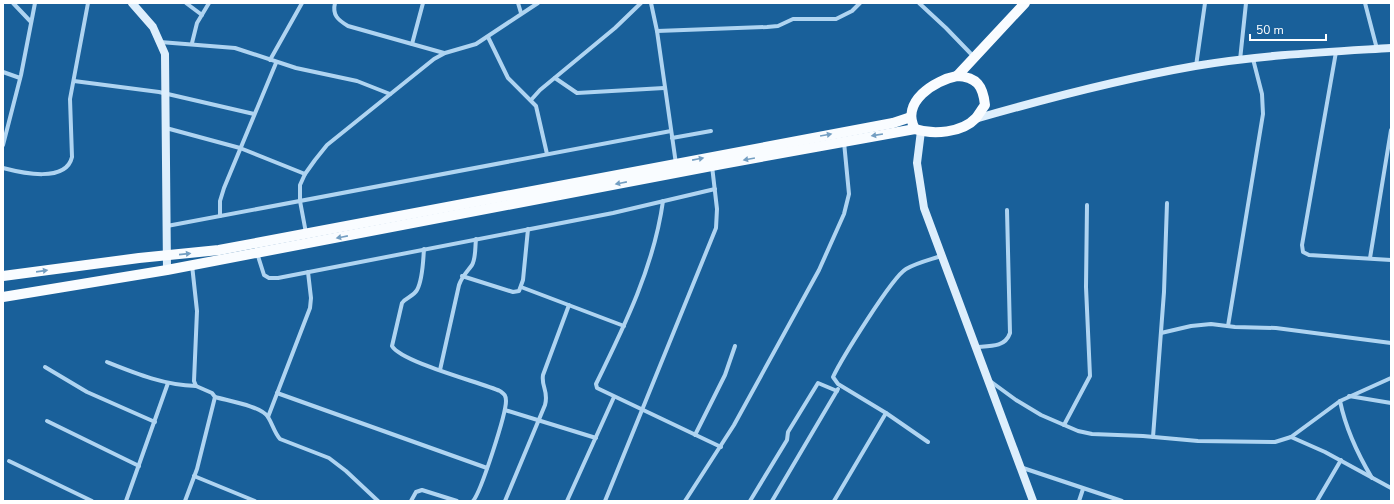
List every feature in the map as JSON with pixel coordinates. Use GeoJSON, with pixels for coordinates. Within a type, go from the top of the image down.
{"type":"FeatureCollection","features":[{"type":"Feature","properties":{"kind":"main road"},"geometry":{"type":"LineString","coordinates":[[958,76],[1025,3]]}},
{"type":"Feature","properties":{"kind":"main road"},"geometry":{"type":"LineString","coordinates":[[677,168],[712,166],[844,141],[918,130],[939,133],[960,128],[975,119],[985,105],[984,93],[974,80],[968,76],[945,78],[921,94],[913,108],[912,123],[918,130]]}},
{"type":"Feature","properties":{"kind":"main road"},"geometry":{"type":"LineString","coordinates":[[3,276],[307,239],[677,168],[893,123],[912,117]]}},
{"type":"Feature","properties":{"kind":"main road"},"geometry":{"type":"LineString","coordinates":[[3,297],[167,270],[257,253],[307,239]]}},
{"type":"Feature","properties":{"kind":"street"},"geometry":{"type":"LineString","coordinates":[[13,3],[31,22]]}},
{"type":"Feature","properties":{"kind":"street"},"geometry":{"type":"LineString","coordinates":[[3,144],[20,78],[35,3]]}},
{"type":"Feature","properties":{"kind":"street"},"geometry":{"type":"LineString","coordinates":[[3,168],[32,174],[59,172],[65,170],[70,165],[72,157],[69,109],[88,3]]}},
{"type":"Feature","properties":{"kind":"street"},"geometry":{"type":"LineString","coordinates":[[132,3],[152,27],[165,54],[167,270]]}},
{"type":"Feature","properties":{"kind":"street"},"geometry":{"type":"LineString","coordinates":[[186,3],[202,15]]}},
{"type":"Feature","properties":{"kind":"street"},"geometry":{"type":"LineString","coordinates":[[192,43],[198,23],[209,3]]}},
{"type":"Feature","properties":{"kind":"street"},"geometry":{"type":"LineString","coordinates":[[270,60],[302,3]]}},
{"type":"Feature","properties":{"kind":"street"},"geometry":{"type":"LineString","coordinates":[[335,3],[334,9],[336,17],[348,26],[445,53]]}},
{"type":"Feature","properties":{"kind":"street"},"geometry":{"type":"LineString","coordinates":[[412,44],[423,3]]}},
{"type":"Feature","properties":{"kind":"street"},"geometry":{"type":"LineString","coordinates":[[518,3],[521,13]]}},
{"type":"Feature","properties":{"kind":"street"},"geometry":{"type":"LineString","coordinates":[[307,239],[300,201],[300,185],[305,174],[327,145],[418,70],[445,53],[476,44],[538,3]]}},
{"type":"Feature","properties":{"kind":"street"},"geometry":{"type":"LineString","coordinates":[[531,100],[615,28],[641,3]]}},
{"type":"Feature","properties":{"kind":"street"},"geometry":{"type":"LineString","coordinates":[[651,3],[657,31],[664,88],[677,168]]}},
{"type":"Feature","properties":{"kind":"street"},"geometry":{"type":"LineString","coordinates":[[657,31],[767,28],[778,26],[793,19],[828,20],[844,16],[860,3]]}},
{"type":"Feature","properties":{"kind":"street"},"geometry":{"type":"LineString","coordinates":[[919,3],[975,58]]}},
{"type":"Feature","properties":{"kind":"street"},"geometry":{"type":"LineString","coordinates":[[1196,66],[1205,3]]}},
{"type":"Feature","properties":{"kind":"street"},"geometry":{"type":"LineString","coordinates":[[1240,60],[1246,3]]}},
{"type":"Feature","properties":{"kind":"street"},"geometry":{"type":"LineString","coordinates":[[1365,3],[1377,48]]}},
{"type":"Feature","properties":{"kind":"street"},"geometry":{"type":"LineString","coordinates":[[488,37],[508,78],[531,100],[539,113],[547,154]]}},
{"type":"Feature","properties":{"kind":"street"},"geometry":{"type":"LineString","coordinates":[[160,42],[192,43],[235,48],[276,63],[357,81],[390,94]]}},
{"type":"Feature","properties":{"kind":"street"},"geometry":{"type":"LineString","coordinates":[[975,119],[1051,97],[1196,66],[1240,60],[1336,51],[1391,48]]}},
{"type":"Feature","properties":{"kind":"street"},"geometry":{"type":"LineString","coordinates":[[1336,51],[1302,244],[1303,252],[1309,255],[1391,260]]}},
{"type":"Feature","properties":{"kind":"street"},"geometry":{"type":"LineString","coordinates":[[1228,326],[1263,114],[1262,94],[1254,59]]}},
{"type":"Feature","properties":{"kind":"street"},"geometry":{"type":"LineString","coordinates":[[220,216],[220,200],[224,188],[276,63]]}},
{"type":"Feature","properties":{"kind":"street"},"geometry":{"type":"LineString","coordinates":[[3,72],[20,78]]}},
{"type":"Feature","properties":{"kind":"street"},"geometry":{"type":"LineString","coordinates":[[555,78],[577,93],[664,88]]}},
{"type":"Feature","properties":{"kind":"street"},"geometry":{"type":"LineString","coordinates":[[74,81],[165,94],[254,114]]}},
{"type":"Feature","properties":{"kind":"street"},"geometry":{"type":"LineString","coordinates":[[3,117],[9,120]]}},
{"type":"Feature","properties":{"kind":"street"},"geometry":{"type":"LineString","coordinates":[[165,128],[240,148],[305,174]]}},
{"type":"Feature","properties":{"kind":"street"},"geometry":{"type":"LineString","coordinates":[[918,130],[917,163],[924,208],[1033,501]]}},
{"type":"Feature","properties":{"kind":"street"},"geometry":{"type":"LineString","coordinates":[[1370,258],[1391,130]]}},
{"type":"Feature","properties":{"kind":"street"},"geometry":{"type":"LineString","coordinates":[[166,226],[671,131]]}},
{"type":"Feature","properties":{"kind":"street"},"geometry":{"type":"LineString","coordinates":[[672,138],[711,131]]}},
{"type":"Feature","properties":{"kind":"street"},"geometry":{"type":"LineString","coordinates":[[685,501],[721,447],[819,270],[844,214],[849,194],[844,141]]}},
{"type":"Feature","properties":{"kind":"street"},"geometry":{"type":"LineString","coordinates":[[605,501],[716,228],[717,209],[712,166]]}},
{"type":"Feature","properties":{"kind":"street"},"geometry":{"type":"LineString","coordinates":[[257,253],[264,275],[269,278],[308,272],[613,213],[715,189]]}},
{"type":"Feature","properties":{"kind":"street"},"geometry":{"type":"LineString","coordinates":[[663,201],[652,254],[624,326],[596,384],[600,390],[721,447]]}},
{"type":"Feature","properties":{"kind":"street"},"geometry":{"type":"LineString","coordinates":[[1153,437],[1161,333],[1167,204]]}},
{"type":"Feature","properties":{"kind":"street"},"geometry":{"type":"LineString","coordinates":[[1064,425],[1090,376],[1086,287],[1087,205]]}},
{"type":"Feature","properties":{"kind":"street"},"geometry":{"type":"LineString","coordinates":[[975,347],[999,345],[1004,342],[1010,333],[1007,210]]}},
{"type":"Feature","properties":{"kind":"street"},"geometry":{"type":"LineString","coordinates":[[462,276],[513,292],[519,291],[521,288],[528,229]]}},
{"type":"Feature","properties":{"kind":"street"},"geometry":{"type":"LineString","coordinates":[[440,370],[462,276],[472,265],[475,258],[476,239]]}},
{"type":"Feature","properties":{"kind":"street"},"geometry":{"type":"LineString","coordinates":[[424,249],[419,286],[413,295],[404,299],[402,303],[392,346],[394,350],[400,354],[440,370],[500,391],[505,395],[506,399],[505,410],[481,487],[473,501]]}},
{"type":"Feature","properties":{"kind":"street"},"geometry":{"type":"LineString","coordinates":[[928,442],[834,380],[835,374],[899,275],[915,265],[941,256]]}},
{"type":"Feature","properties":{"kind":"street"},"geometry":{"type":"LineString","coordinates":[[192,265],[197,311],[194,376],[196,386]]}},
{"type":"Feature","properties":{"kind":"street"},"geometry":{"type":"LineString","coordinates":[[268,417],[310,308],[311,298],[308,272]]}},
{"type":"Feature","properties":{"kind":"street"},"geometry":{"type":"LineString","coordinates":[[521,288],[624,326]]}},
{"type":"Feature","properties":{"kind":"street"},"geometry":{"type":"LineString","coordinates":[[505,501],[540,421],[547,398],[547,392],[542,381],[542,375],[569,305]]}},
{"type":"Feature","properties":{"kind":"street"},"geometry":{"type":"LineString","coordinates":[[1161,333],[1203,324],[1276,328],[1391,343]]}},
{"type":"Feature","properties":{"kind":"street"},"geometry":{"type":"LineString","coordinates":[[695,435],[725,375],[735,346]]}},
{"type":"Feature","properties":{"kind":"street"},"geometry":{"type":"LineString","coordinates":[[107,362],[146,378],[168,384],[196,386],[212,392],[216,397],[256,408],[268,417],[274,433],[280,439],[329,458],[346,471],[378,501]]}},
{"type":"Feature","properties":{"kind":"street"},"geometry":{"type":"LineString","coordinates":[[45,367],[87,392],[155,422]]}},
{"type":"Feature","properties":{"kind":"street"},"geometry":{"type":"LineString","coordinates":[[987,379],[1022,404],[1041,415],[1064,425],[1092,434],[1198,441],[1269,442],[1282,441],[1291,437],[1340,401],[1391,378]]}},
{"type":"Feature","properties":{"kind":"street"},"geometry":{"type":"LineString","coordinates":[[750,501],[787,440],[788,432],[818,383],[837,391]]}},
{"type":"Feature","properties":{"kind":"street"},"geometry":{"type":"LineString","coordinates":[[126,501],[168,384]]}},
{"type":"Feature","properties":{"kind":"street"},"geometry":{"type":"LineString","coordinates":[[772,501],[840,385]]}},
{"type":"Feature","properties":{"kind":"street"},"geometry":{"type":"LineString","coordinates":[[277,393],[423,447],[487,468]]}},
{"type":"Feature","properties":{"kind":"street"},"geometry":{"type":"LineString","coordinates":[[1349,396],[1391,403]]}},
{"type":"Feature","properties":{"kind":"street"},"geometry":{"type":"LineString","coordinates":[[184,501],[204,445],[216,397]]}},
{"type":"Feature","properties":{"kind":"street"},"geometry":{"type":"LineString","coordinates":[[567,501],[614,397]]}},
{"type":"Feature","properties":{"kind":"street"},"geometry":{"type":"LineString","coordinates":[[1340,401],[1348,433],[1356,452],[1372,478]]}},
{"type":"Feature","properties":{"kind":"street"},"geometry":{"type":"LineString","coordinates":[[505,410],[596,438]]}},
{"type":"Feature","properties":{"kind":"street"},"geometry":{"type":"LineString","coordinates":[[837,500],[886,413]]}},
{"type":"Feature","properties":{"kind":"street"},"geometry":{"type":"LineString","coordinates":[[47,421],[139,466]]}},
{"type":"Feature","properties":{"kind":"street"},"geometry":{"type":"LineString","coordinates":[[1291,437],[1341,460],[1391,488]]}},
{"type":"Feature","properties":{"kind":"street"},"geometry":{"type":"LineString","coordinates":[[1317,501],[1341,460]]}},
{"type":"Feature","properties":{"kind":"street"},"geometry":{"type":"LineString","coordinates":[[9,461],[92,501]]}},
{"type":"Feature","properties":{"kind":"street"},"geometry":{"type":"LineString","coordinates":[[1020,467],[1122,501]]}},
{"type":"Feature","properties":{"kind":"street"},"geometry":{"type":"LineString","coordinates":[[194,476],[255,501]]}},
{"type":"Feature","properties":{"kind":"street"},"geometry":{"type":"LineString","coordinates":[[1079,501],[1083,489]]}},
{"type":"Feature","properties":{"kind":"street"},"geometry":{"type":"LineString","coordinates":[[411,501],[416,492],[422,490],[457,501]]}}]}
